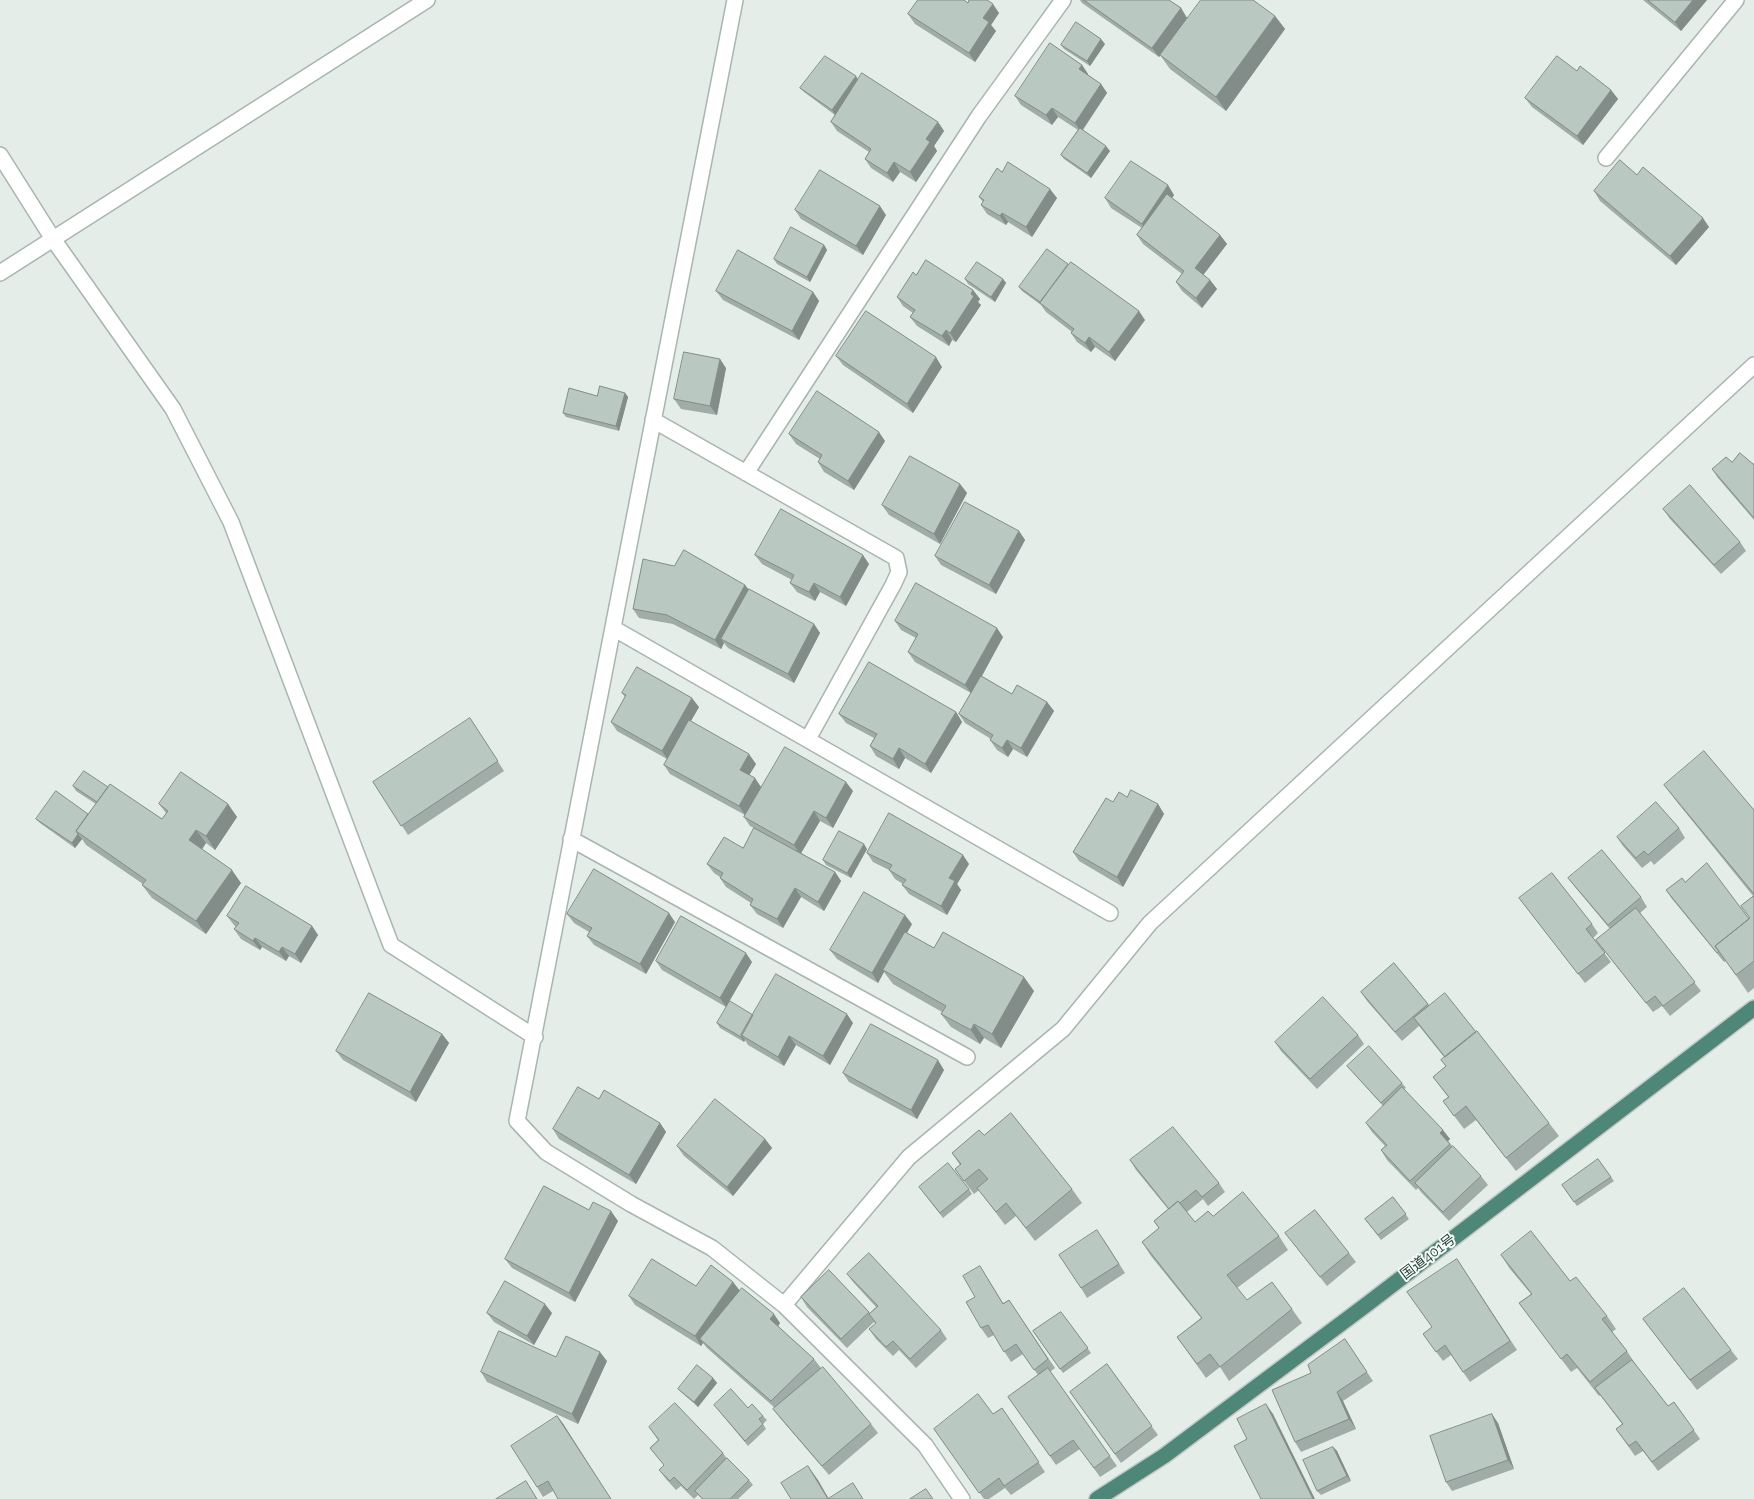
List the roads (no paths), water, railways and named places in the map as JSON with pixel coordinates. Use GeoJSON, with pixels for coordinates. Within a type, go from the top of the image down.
{"type":"FeatureCollection","features":[{"type":"Feature","properties":{"kind":"highway","name":"国道401号"},"geometry":{"type":"LineString","coordinates":[[1097,1499],[1164,1456],[1195,1433],[1754,1008]]}},
{"type":"Feature","properties":{"kind":"street"},"geometry":{"type":"LineString","coordinates":[[0,273],[427,0]]}},
{"type":"Feature","properties":{"kind":"street"},"geometry":{"type":"LineString","coordinates":[[735,0],[535,1037],[517,1121],[546,1152],[631,1204],[712,1248],[784,1306],[925,1445],[962,1499]]}},
{"type":"Feature","properties":{"kind":"street"},"geometry":{"type":"LineString","coordinates":[[746,474],[979,116],[1063,0]]}},
{"type":"Feature","properties":{"kind":"street"},"geometry":{"type":"LineString","coordinates":[[1606,158],[1736,0]]}},
{"type":"Feature","properties":{"kind":"street"},"geometry":{"type":"LineString","coordinates":[[0,156],[53,239],[173,409],[231,522],[391,945],[535,1037]]}},
{"type":"Feature","properties":{"kind":"street"},"geometry":{"type":"LineString","coordinates":[[784,1306],[909,1157],[1063,1029],[1150,923],[1754,365]]}},
{"type":"Feature","properties":{"kind":"street"},"geometry":{"type":"LineString","coordinates":[[653,420],[896,558],[899,572],[893,585],[808,739]]}},
{"type":"Feature","properties":{"kind":"street"},"geometry":{"type":"LineString","coordinates":[[613,628],[1110,913]]}},
{"type":"Feature","properties":{"kind":"street"},"geometry":{"type":"LineString","coordinates":[[572,839],[967,1057]]}}]}
